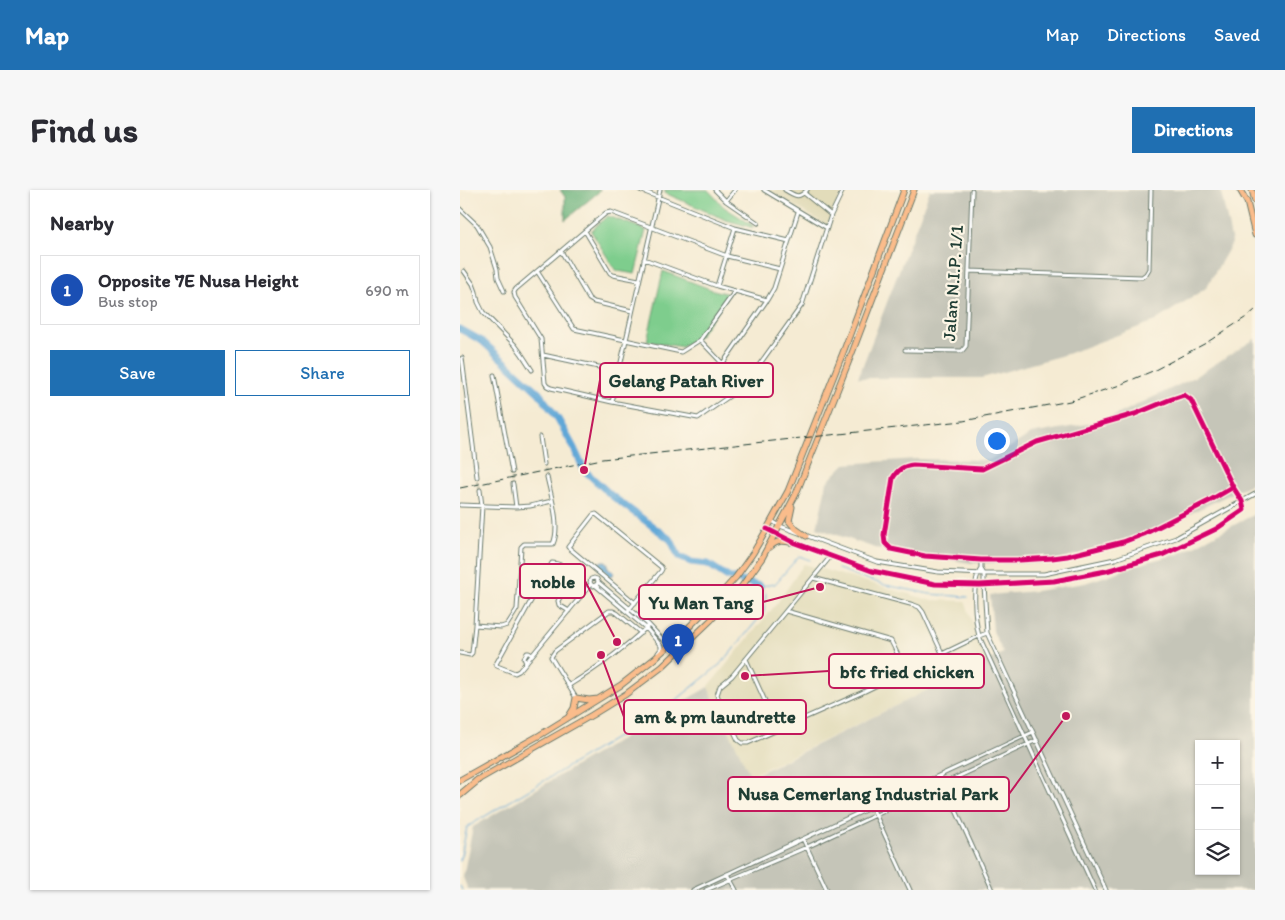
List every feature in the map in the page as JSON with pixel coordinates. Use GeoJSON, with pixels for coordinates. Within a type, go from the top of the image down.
{"type":"FeatureCollection","features":[{"type":"Feature","properties":{"kind":"highway"},"geometry":{"type":"LineString","coordinates":[[460,795],[478,780]]}},
{"type":"Feature","properties":{"kind":"main road"},"geometry":{"type":"LineString","coordinates":[[460,780],[540,735],[621,685],[676,640],[736,577],[753,553],[788,490],[904,190]]}},
{"type":"Feature","properties":{"kind":"main road"},"geometry":{"type":"LineString","coordinates":[[762,558],[796,494],[914,190]]}},
{"type":"Feature","properties":{"kind":"main road"},"geometry":{"type":"LineString","coordinates":[[1242,190],[1255,235]]}},
{"type":"Feature","properties":{"kind":"main road"},"geometry":{"type":"LineString","coordinates":[[1252,190],[1255,200]]}},
{"type":"Feature","properties":{"kind":"main road"},"geometry":{"type":"LineString","coordinates":[[796,494],[789,521],[806,536]]}},
{"type":"Feature","properties":{"kind":"main road"},"geometry":{"type":"LineString","coordinates":[[460,790],[626,694],[662,667],[711,620],[742,586],[775,543],[784,541],[794,543]]}},
{"type":"Feature","properties":{"kind":"main road"},"geometry":{"type":"LineString","coordinates":[[567,719],[574,708],[576,698],[589,700],[601,698]]}},
{"type":"Feature","properties":{"kind":"street"},"geometry":{"type":"LineString","coordinates":[[640,190],[735,228],[789,241]]}},
{"type":"Feature","properties":{"kind":"street"},"geometry":{"type":"LineString","coordinates":[[612,402],[660,190]]}},
{"type":"Feature","properties":{"kind":"street"},"geometry":{"type":"LineString","coordinates":[[715,190],[726,201],[758,223]]}},
{"type":"Feature","properties":{"kind":"street"},"geometry":{"type":"LineString","coordinates":[[726,201],[735,190]]}},
{"type":"Feature","properties":{"kind":"street"},"geometry":{"type":"LineString","coordinates":[[764,190],[827,228]]}},
{"type":"Feature","properties":{"kind":"street"},"geometry":{"type":"LineString","coordinates":[[785,190],[796,196],[804,193],[831,215]]}},
{"type":"Feature","properties":{"kind":"street"},"geometry":{"type":"LineString","coordinates":[[780,270],[726,256],[611,212],[606,213],[537,270],[514,292],[515,297],[541,339],[545,383],[547,386],[612,402],[698,418],[744,386],[802,305],[831,215],[843,190]]}},
{"type":"Feature","properties":{"kind":"street","name":"Jalan N.I.P. 1/1"},"geometry":{"type":"LineString","coordinates":[[905,350],[962,351],[965,349],[972,190]]}},
{"type":"Feature","properties":{"kind":"street"},"geometry":{"type":"LineString","coordinates":[[969,271],[1142,277],[1149,269],[1151,190]]}},
{"type":"Feature","properties":{"kind":"street"},"geometry":{"type":"LineString","coordinates":[[460,209],[477,225],[490,247],[498,269],[498,278],[504,291]]}},
{"type":"Feature","properties":{"kind":"street"},"geometry":{"type":"LineString","coordinates":[[543,355],[682,385],[691,384],[723,363],[767,300],[774,288],[798,212]]}},
{"type":"Feature","properties":{"kind":"street"},"geometry":{"type":"LineString","coordinates":[[717,286],[735,228]]}},
{"type":"Feature","properties":{"kind":"street"},"geometry":{"type":"LineString","coordinates":[[585,231],[610,272],[614,275],[639,280]]}},
{"type":"Feature","properties":{"kind":"street"},"geometry":{"type":"LineString","coordinates":[[561,251],[589,299],[594,302],[632,311]]}},
{"type":"Feature","properties":{"kind":"street"},"geometry":{"type":"LineString","coordinates":[[644,259],[717,286],[767,300]]}},
{"type":"Feature","properties":{"kind":"street"},"geometry":{"type":"LineString","coordinates":[[537,270],[574,329],[681,352],[700,340],[735,291]]}},
{"type":"Feature","properties":{"kind":"street"},"geometry":{"type":"LineString","coordinates":[[464,272],[473,284],[482,312],[522,353],[532,370]]}},
{"type":"Feature","properties":{"kind":"street"},"geometry":{"type":"LineString","coordinates":[[700,340],[744,386]]}},
{"type":"Feature","properties":{"kind":"street"},"geometry":{"type":"LineString","coordinates":[[462,358],[478,477]]}},
{"type":"Feature","properties":{"kind":"street"},"geometry":{"type":"LineString","coordinates":[[494,375],[512,472]]}},
{"type":"Feature","properties":{"kind":"street"},"geometry":{"type":"LineString","coordinates":[[767,529],[794,543],[872,571],[936,584],[984,585],[1054,581],[1106,571],[1162,555],[1216,529],[1244,510],[1242,501],[1233,487],[1191,400],[1184,395],[1135,414],[1037,442],[982,470],[905,466],[900,469],[894,478],[884,535],[887,547],[897,552],[925,556],[982,560],[1020,560],[1067,556],[1122,542],[1157,528],[1233,487]]}},
{"type":"Feature","properties":{"kind":"street"},"geometry":{"type":"LineString","coordinates":[[540,437],[544,464]]}},
{"type":"Feature","properties":{"kind":"street"},"geometry":{"type":"LineString","coordinates":[[475,625],[501,628],[507,625],[516,609],[521,546],[524,544],[550,545],[555,540],[555,511],[547,477]]}},
{"type":"Feature","properties":{"kind":"street"},"geometry":{"type":"LineString","coordinates":[[514,484],[516,507]]}},
{"type":"Feature","properties":{"kind":"street"},"geometry":{"type":"LineString","coordinates":[[460,653],[470,655],[472,653],[482,506],[480,490]]}},
{"type":"Feature","properties":{"kind":"street"},"geometry":{"type":"LineString","coordinates":[[772,521],[780,526],[877,562],[938,572],[1044,574],[1114,559],[1176,538],[1255,494]]}},
{"type":"Feature","properties":{"kind":"street"},"geometry":{"type":"LineString","coordinates":[[460,505],[516,507],[552,501]]}},
{"type":"Feature","properties":{"kind":"street"},"geometry":{"type":"LineString","coordinates":[[629,610],[662,571],[661,566],[596,514],[592,515],[568,546],[635,602]]}},
{"type":"Feature","properties":{"kind":"street"},"geometry":{"type":"LineString","coordinates":[[831,556],[732,676],[720,686],[717,695],[738,740],[742,743],[748,743],[861,693],[987,633]]}},
{"type":"Feature","properties":{"kind":"street"},"geometry":{"type":"LineString","coordinates":[[982,560],[975,585],[976,626],[979,636],[1096,890]]}},
{"type":"Feature","properties":{"kind":"street"},"geometry":{"type":"LineString","coordinates":[[569,611],[559,605],[558,601],[572,576],[572,572],[556,563],[552,563],[496,664],[497,666],[515,673],[519,671],[526,663],[524,659],[527,654],[532,655],[569,611],[598,582]]}},
{"type":"Feature","properties":{"kind":"street"},"geometry":{"type":"LineString","coordinates":[[981,569],[984,574],[987,633],[1106,890]]}},
{"type":"Feature","properties":{"kind":"street"},"geometry":{"type":"LineString","coordinates":[[629,610],[593,585],[590,580],[596,578],[598,582],[663,640],[676,640]]}},
{"type":"Feature","properties":{"kind":"street"},"geometry":{"type":"LineString","coordinates":[[813,578],[919,607],[942,653]]}},
{"type":"Feature","properties":{"kind":"street"},"geometry":{"type":"LineString","coordinates":[[786,610],[890,640],[906,671]]}},
{"type":"Feature","properties":{"kind":"street"},"geometry":{"type":"LineString","coordinates":[[576,698],[551,657],[555,651],[609,611],[617,613],[641,633]]}},
{"type":"Feature","properties":{"kind":"street"},"geometry":{"type":"LineString","coordinates":[[568,686],[594,670],[648,626]]}},
{"type":"Feature","properties":{"kind":"street"},"geometry":{"type":"LineString","coordinates":[[648,626],[661,646],[654,659]]}},
{"type":"Feature","properties":{"kind":"street"},"geometry":{"type":"LineString","coordinates":[[746,659],[778,730]]}},
{"type":"Feature","properties":{"kind":"street"},"geometry":{"type":"LineString","coordinates":[[693,890],[1033,732]]}},
{"type":"Feature","properties":{"kind":"street"},"geometry":{"type":"LineString","coordinates":[[706,890],[807,847],[1037,740]]}},
{"type":"Feature","properties":{"kind":"street"},"geometry":{"type":"LineString","coordinates":[[940,775],[992,890]]}},
{"type":"Feature","properties":{"kind":"street"},"geometry":{"type":"LineString","coordinates":[[872,807],[910,890]]}},
{"type":"Feature","properties":{"kind":"street"},"geometry":{"type":"LineString","coordinates":[[803,839],[827,890]]}},
{"type":"Feature","properties":{"kind":"street"},"geometry":{"type":"LineString","coordinates":[[727,874],[736,890]]}},
{"type":"Feature","properties":{"kind":"shaded area"},"geometry":{"type":"Polygon","coordinates":[[[768,190],[843,190],[828,226],[768,190]]]}},
{"type":"Feature","properties":{"kind":"shaded area"},"geometry":{"type":"Polygon","coordinates":[[[930,190],[1219,190],[1232,243],[1206,288],[1155,321],[1067,354],[982,378],[858,378],[930,190]]]}},
{"type":"Feature","properties":{"kind":"shaded area"},"geometry":{"type":"Polygon","coordinates":[[[1255,339],[1255,482],[1140,538],[1044,563],[971,563],[875,548],[817,528],[827,482],[845,464],[915,459],[989,460],[1031,434],[1104,421],[1191,379],[1255,339]]]}},
{"type":"Feature","properties":{"kind":"shaded area"},"geometry":{"type":"Polygon","coordinates":[[[1255,514],[1255,890],[468,890],[463,877],[473,827],[708,687],[751,777],[1003,653],[993,631],[990,595],[1036,591],[1085,583],[1151,561],[1179,554],[1255,514]]]}},
{"type":"Feature","properties":{"kind":"shaded area"},"geometry":{"type":"Polygon","coordinates":[[[804,564],[929,600],[965,601],[986,662],[750,776],[708,687],[778,602],[804,564]]]}},
{"type":"Feature","properties":{"kind":"green space"},"geometry":{"type":"Polygon","coordinates":[[[560,190],[601,190],[565,220],[565,197],[560,190]]]}},
{"type":"Feature","properties":{"kind":"green space"},"geometry":{"type":"Polygon","coordinates":[[[665,190],[708,190],[724,207],[754,228],[726,220],[665,193],[665,190]]]}},
{"type":"Feature","properties":{"kind":"green space"},"geometry":{"type":"Polygon","coordinates":[[[607,216],[646,230],[635,274],[618,271],[614,268],[591,231],[607,216]]]}},
{"type":"Feature","properties":{"kind":"green space"},"geometry":{"type":"Polygon","coordinates":[[[663,271],[728,294],[700,335],[682,347],[647,341],[663,271]]]}},
{"type":"Feature","properties":{"kind":"water"},"geometry":{"type":"Polygon","coordinates":[[[606,561],[608,568],[614,572],[613,575],[609,576],[605,571],[599,569],[599,563],[606,561]]]}},
{"type":"Feature","properties":{"kind":"waterway"},"geometry":{"type":"LineString","coordinates":[[460,329],[482,341],[539,393],[558,419],[584,470],[612,496],[671,540],[679,557],[691,562],[708,564],[728,577],[760,586]]}},
{"type":"Feature","properties":{"kind":"waterway"},"geometry":{"type":"LineString","coordinates":[[460,861],[467,827],[669,706],[723,662],[764,612],[766,594],[760,586],[775,584],[799,556],[810,560]]}},
{"type":"Feature","properties":{"kind":"waterway"},"geometry":{"type":"LineString","coordinates":[[838,569],[885,585],[930,594],[968,597]]}},
{"type":"Feature","properties":{"kind":"waterway"},"geometry":{"type":"LineString","coordinates":[[460,886],[462,890]]}},
{"type":"Feature","properties":{"kind":"tunnel"},"geometry":{"type":"LineString","coordinates":[[544,464],[547,477]]}},
{"type":"Feature","properties":{"kind":"tunnel"},"geometry":{"type":"LineString","coordinates":[[512,472],[513,484]]}},
{"type":"Feature","properties":{"kind":"tunnel"},"geometry":{"type":"LineString","coordinates":[[477,477],[480,490]]}},
{"type":"Feature","properties":{"kind":"railway"},"geometry":{"type":"LineString","coordinates":[[460,488],[602,459],[963,421],[1070,401],[1117,386],[1155,370],[1206,343],[1255,310]]}},
{"type":"Feature","properties":{"kind":"cycle path"},"geometry":{"type":"LineString","coordinates":[[767,529],[795,543],[872,571],[935,584],[980,585],[1054,581],[1106,571],[1162,555],[1216,529],[1244,510],[1242,501],[1233,487],[1191,400],[1184,395],[1135,414],[1037,442],[982,469],[913,465],[904,467],[893,478],[884,535],[885,543],[891,549],[925,556],[981,560],[1020,560],[1067,556],[1123,542],[1144,534],[1233,487]]}},
{"type":"Feature","properties":{"kind":"place","name":"Gelang Patah River"},"geometry":{"type":"Point","coordinates":[584,470]}},
{"type":"Feature","properties":{"kind":"place","name":"Yu Man Tang"},"geometry":{"type":"Point","coordinates":[820,587]}},
{"type":"Feature","properties":{"kind":"place","name":"noble"},"geometry":{"type":"Point","coordinates":[617,642]}},
{"type":"Feature","properties":{"kind":"place","name":"am & pm laundrette"},"geometry":{"type":"Point","coordinates":[601,655]}},
{"type":"Feature","properties":{"kind":"place","name":"Opposite 7E Nusa Height"},"geometry":{"type":"Point","coordinates":[678,665]}},
{"type":"Feature","properties":{"kind":"place","name":"bfc fried chicken"},"geometry":{"type":"Point","coordinates":[745,676]}},
{"type":"Feature","properties":{"kind":"place","name":"Nusa Cemerlang Industrial Park"},"geometry":{"type":"Point","coordinates":[1066,716]}}]}
